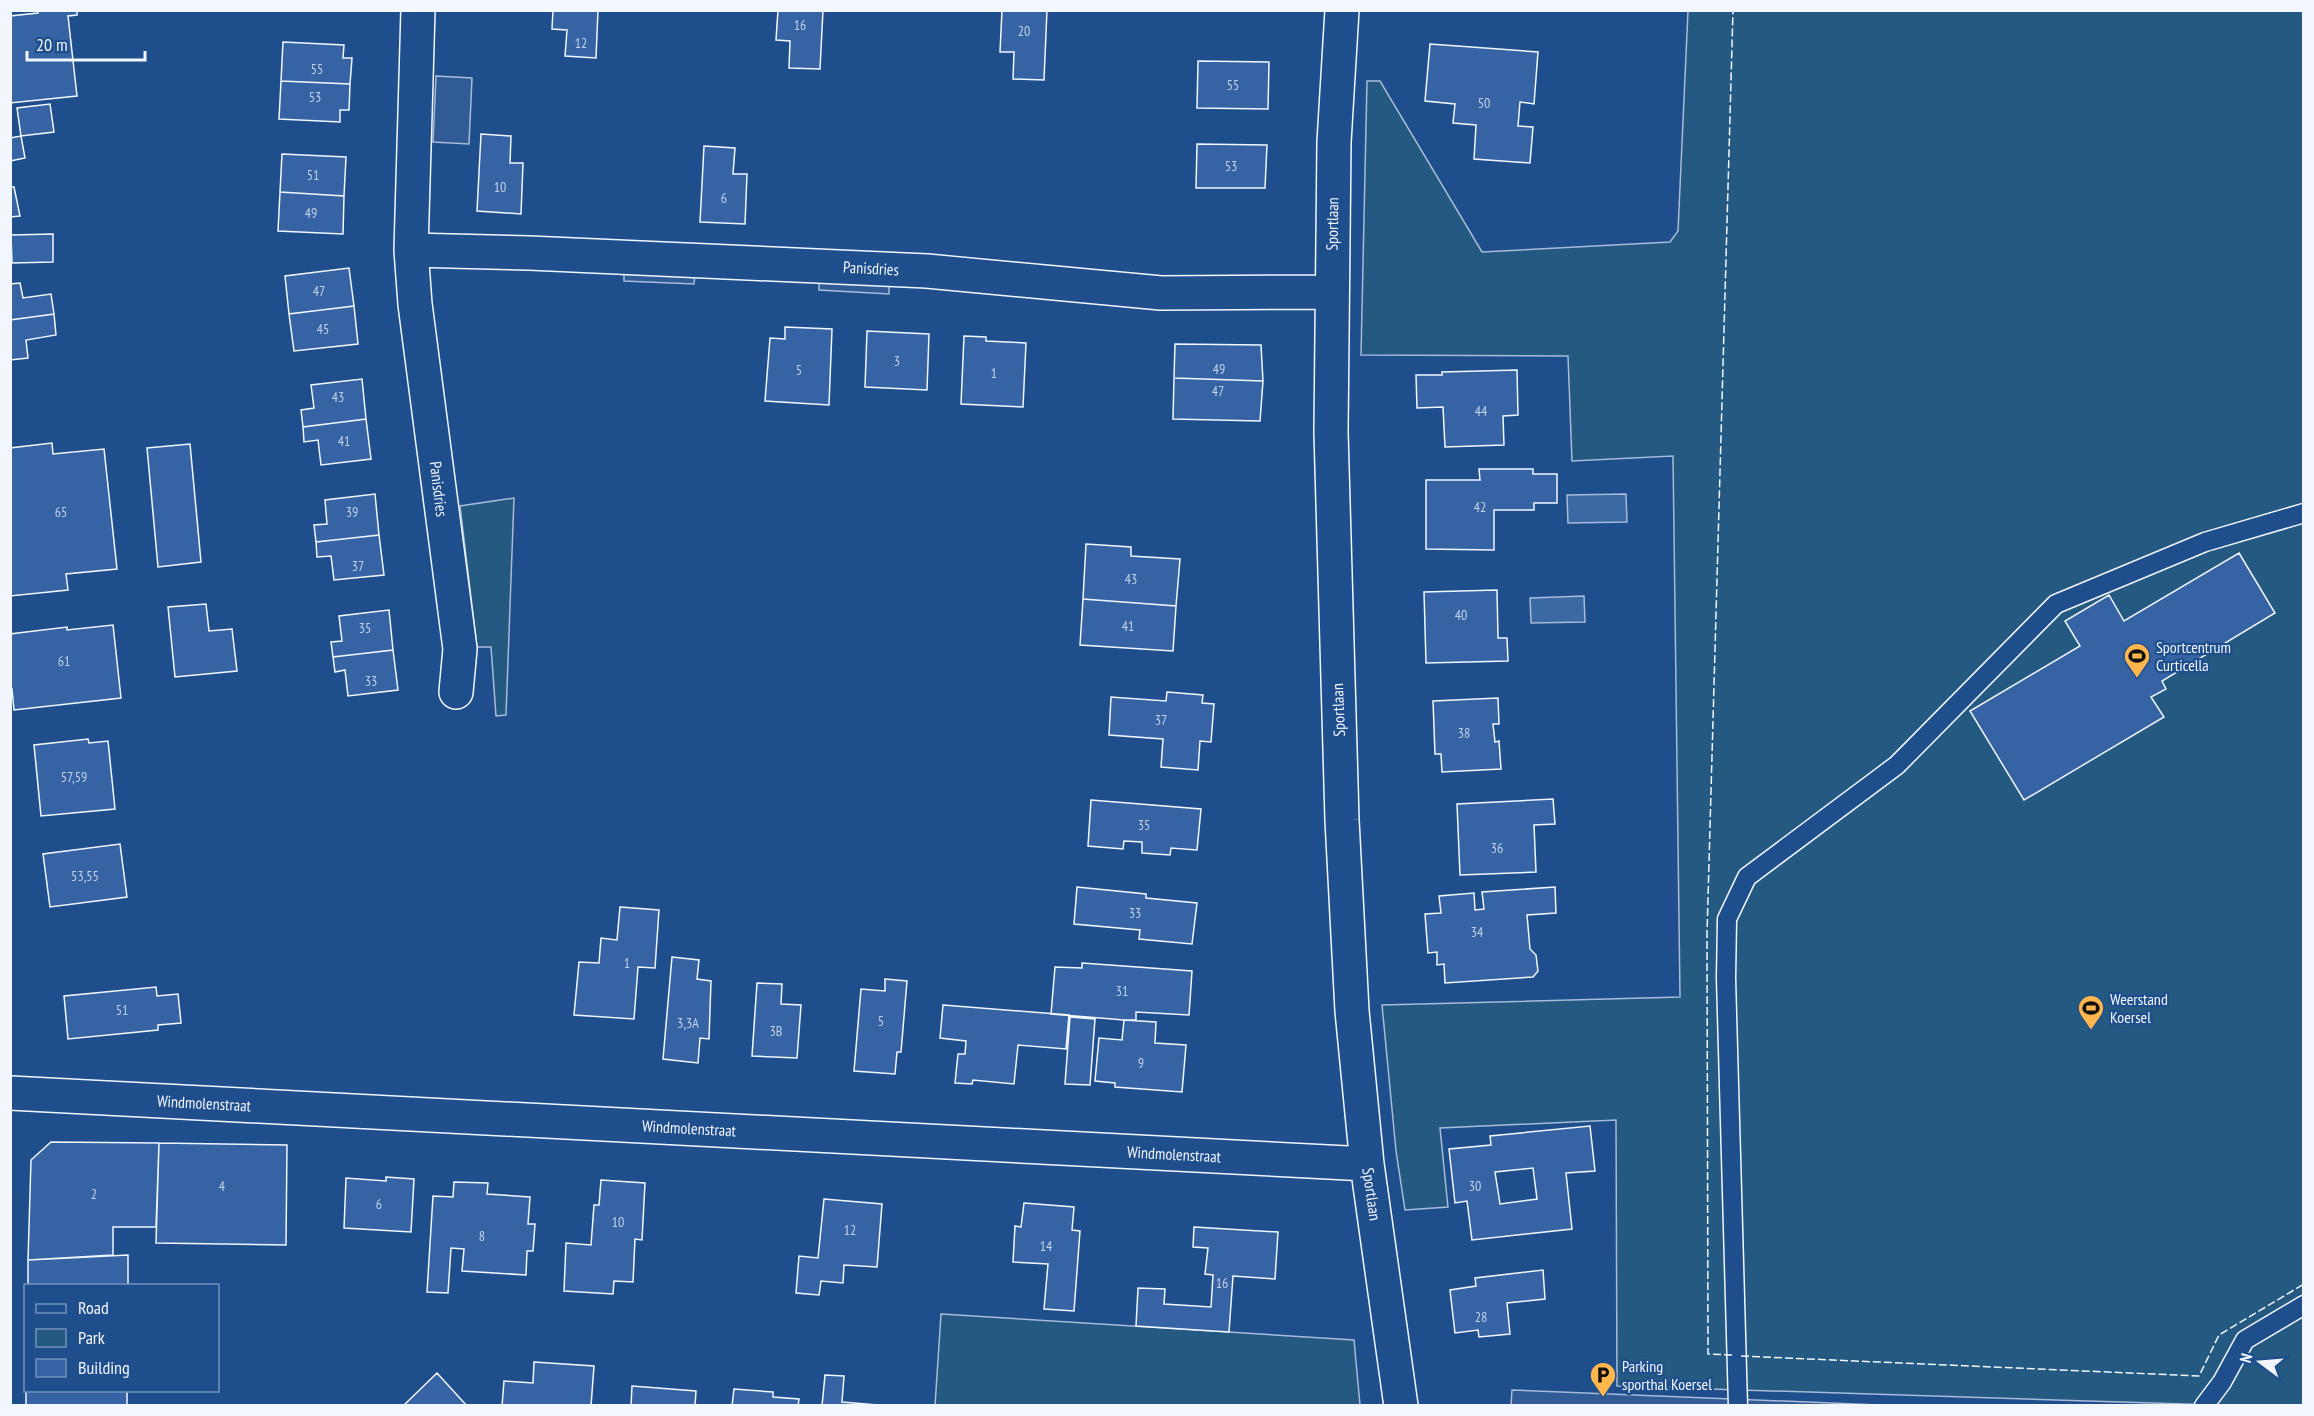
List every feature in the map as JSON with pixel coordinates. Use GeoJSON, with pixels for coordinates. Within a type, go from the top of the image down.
{"type":"FeatureCollection","features":[{"type":"Feature","properties":{"kind":"street","name":"Panisdries"},"geometry":{"type":"LineString","coordinates":[[418,10],[411,250],[415,304],[460,649],[456,692]]}},
{"type":"Feature","properties":{"kind":"street","name":"Sportlaan"},"geometry":{"type":"LineString","coordinates":[[1342,10],[1334,142],[1331,292],[1332,466],[1342,820],[1352,1011],[1367,1164],[1401,1406]]}},
{"type":"Feature","properties":{"kind":"street","name":"Panisdries"},"geometry":{"type":"LineString","coordinates":[[411,250],[927,271],[1161,293],[1331,292]]}},
{"type":"Feature","properties":{"kind":"street","name":"Windmolenstraat"},"geometry":{"type":"LineString","coordinates":[[10,1093],[1367,1164]]}},
{"type":"Feature","properties":{"kind":"lane"},"geometry":{"type":"LineString","coordinates":[[1738,1406],[1726,978],[1727,919],[1747,877],[1897,765],[2056,604],[2205,542],[2304,513]]}},
{"type":"Feature","properties":{"kind":"lane"},"geometry":{"type":"LineString","coordinates":[[2204,1406],[2222,1382],[2245,1340],[2304,1305]]}},
{"type":"Feature","properties":{"kind":"green space"},"geometry":{"type":"Polygon","coordinates":[[[1688,11],[2303,11],[2303,1405],[2216,1405],[1617,1386],[1616,1120],[1440,1128],[1448,1207],[1405,1210],[1396,1151],[1382,1005],[1680,997],[1673,456],[1572,461],[1568,356],[1361,355],[1367,81],[1380,81],[1482,252],[1670,242],[1678,231],[1688,11]]]}},
{"type":"Feature","properties":{"kind":"green space"},"geometry":{"type":"Polygon","coordinates":[[[514,498],[506,715],[496,716],[491,647],[477,647],[460,506],[514,498]]]}},
{"type":"Feature","properties":{"kind":"green space"},"geometry":{"type":"Polygon","coordinates":[[[941,1314],[1354,1340],[1360,1405],[935,1406],[941,1314]]]}},
{"type":"Feature","properties":{"kind":"shaded area"},"geometry":{"type":"Polygon","coordinates":[[[436,76],[472,78],[469,144],[433,142],[436,76]]]}},
{"type":"Feature","properties":{"kind":"shaded area"},"geometry":{"type":"Polygon","coordinates":[[[624,270],[695,274],[694,284],[624,281],[624,270]]]}},
{"type":"Feature","properties":{"kind":"shaded area"},"geometry":{"type":"Polygon","coordinates":[[[819,279],[889,283],[889,294],[819,290],[819,279]]]}},
{"type":"Feature","properties":{"kind":"shaded area"},"geometry":{"type":"Polygon","coordinates":[[[1626,494],[1627,522],[1568,523],[1567,495],[1626,494]]]}},
{"type":"Feature","properties":{"kind":"shaded area"},"geometry":{"type":"Polygon","coordinates":[[[1584,596],[1585,622],[1531,623],[1530,598],[1584,596]]]}},
{"type":"Feature","properties":{"kind":"shaded area","name":"Parking sporthal Koersel"},"geometry":{"type":"Polygon","coordinates":[[[1512,1390],[1879,1405],[1511,1406],[1512,1390]]]}},
{"type":"Feature","properties":{"kind":"building"},"geometry":{"type":"Polygon","coordinates":[[[38,10],[77,10],[77,15],[68,16],[77,96],[10,103],[10,16],[38,13],[38,10]]]}},
{"type":"Feature","properties":{"kind":"building"},"geometry":{"type":"Polygon","coordinates":[[[553,10],[598,10],[596,58],[565,56],[567,30],[552,29],[553,10]]]}},
{"type":"Feature","properties":{"kind":"building"},"geometry":{"type":"Polygon","coordinates":[[[778,10],[823,10],[820,69],[789,68],[790,41],[776,40],[778,10]]]}},
{"type":"Feature","properties":{"kind":"building"},"geometry":{"type":"Polygon","coordinates":[[[1002,10],[1047,10],[1044,80],[1013,79],[1014,52],[1000,52],[1002,10]]]}},
{"type":"Feature","properties":{"kind":"building"},"geometry":{"type":"Polygon","coordinates":[[[283,42],[344,45],[343,58],[352,58],[350,84],[281,81],[283,42]]]}},
{"type":"Feature","properties":{"kind":"building"},"geometry":{"type":"Polygon","coordinates":[[[1430,44],[1538,52],[1534,104],[1520,102],[1518,126],[1533,127],[1530,163],[1474,159],[1476,125],[1453,123],[1455,104],[1425,101],[1430,44]]]}},
{"type":"Feature","properties":{"kind":"building"},"geometry":{"type":"Polygon","coordinates":[[[1198,61],[1269,62],[1268,109],[1197,108],[1198,61]]]}},
{"type":"Feature","properties":{"kind":"building"},"geometry":{"type":"Polygon","coordinates":[[[281,81],[350,84],[349,110],[340,110],[340,122],[279,119],[281,81]]]}},
{"type":"Feature","properties":{"kind":"building"},"geometry":{"type":"Polygon","coordinates":[[[50,104],[54,132],[21,136],[17,108],[50,104]]]}},
{"type":"Feature","properties":{"kind":"building"},"geometry":{"type":"Polygon","coordinates":[[[481,134],[511,136],[510,163],[523,163],[521,214],[477,211],[481,134]]]}},
{"type":"Feature","properties":{"kind":"building"},"geometry":{"type":"Polygon","coordinates":[[[21,136],[25,158],[10,161],[10,138],[21,136]]]}},
{"type":"Feature","properties":{"kind":"building"},"geometry":{"type":"Polygon","coordinates":[[[1197,144],[1267,145],[1265,188],[1196,188],[1197,144]]]}},
{"type":"Feature","properties":{"kind":"building"},"geometry":{"type":"Polygon","coordinates":[[[704,146],[735,148],[733,174],[747,174],[745,224],[700,222],[704,146]]]}},
{"type":"Feature","properties":{"kind":"building"},"geometry":{"type":"Polygon","coordinates":[[[282,154],[346,157],[344,196],[280,192],[282,154]]]}},
{"type":"Feature","properties":{"kind":"building"},"geometry":{"type":"Polygon","coordinates":[[[10,187],[14,187],[20,216],[10,217],[10,187]]]}},
{"type":"Feature","properties":{"kind":"building"},"geometry":{"type":"Polygon","coordinates":[[[280,192],[344,196],[343,234],[278,231],[280,192]]]}},
{"type":"Feature","properties":{"kind":"building"},"geometry":{"type":"Polygon","coordinates":[[[53,234],[53,262],[12,263],[11,235],[53,234]]]}},
{"type":"Feature","properties":{"kind":"building"},"geometry":{"type":"Polygon","coordinates":[[[349,268],[354,306],[289,314],[285,276],[349,268]]]}},
{"type":"Feature","properties":{"kind":"building"},"geometry":{"type":"Polygon","coordinates":[[[20,283],[23,298],[51,294],[54,314],[10,320],[10,284],[20,283]]]}},
{"type":"Feature","properties":{"kind":"building"},"geometry":{"type":"Polygon","coordinates":[[[354,306],[358,344],[294,351],[289,314],[354,306]]]}},
{"type":"Feature","properties":{"kind":"building"},"geometry":{"type":"Polygon","coordinates":[[[54,314],[56,335],[26,340],[28,358],[10,360],[10,320],[54,314]]]}},
{"type":"Feature","properties":{"kind":"building"},"geometry":{"type":"Polygon","coordinates":[[[785,327],[832,329],[829,405],[765,401],[770,338],[785,339],[785,327]]]}},
{"type":"Feature","properties":{"kind":"building"},"geometry":{"type":"Polygon","coordinates":[[[867,331],[929,334],[927,390],[865,387],[867,331]]]}},
{"type":"Feature","properties":{"kind":"building"},"geometry":{"type":"Polygon","coordinates":[[[964,336],[986,337],[986,341],[1026,343],[1023,407],[961,404],[964,336]]]}},
{"type":"Feature","properties":{"kind":"building"},"geometry":{"type":"Polygon","coordinates":[[[1175,344],[1261,345],[1263,381],[1174,378],[1175,344]]]}},
{"type":"Feature","properties":{"kind":"building"},"geometry":{"type":"Polygon","coordinates":[[[1517,370],[1518,415],[1503,416],[1504,445],[1445,447],[1443,407],[1417,408],[1416,375],[1517,370]]]}},
{"type":"Feature","properties":{"kind":"building"},"geometry":{"type":"Polygon","coordinates":[[[1174,378],[1263,381],[1260,421],[1173,419],[1174,378]]]}},
{"type":"Feature","properties":{"kind":"building"},"geometry":{"type":"Polygon","coordinates":[[[362,379],[366,419],[303,427],[301,410],[314,408],[311,385],[362,379]]]}},
{"type":"Feature","properties":{"kind":"building"},"geometry":{"type":"Polygon","coordinates":[[[366,419],[371,459],[321,465],[318,440],[304,442],[303,427],[366,419]]]}},
{"type":"Feature","properties":{"kind":"building"},"geometry":{"type":"Polygon","coordinates":[[[52,443],[53,454],[104,449],[117,569],[66,574],[68,590],[10,596],[10,448],[52,443]]]}},
{"type":"Feature","properties":{"kind":"building"},"geometry":{"type":"Polygon","coordinates":[[[190,444],[201,562],[158,567],[147,448],[190,444]]]}},
{"type":"Feature","properties":{"kind":"building"},"geometry":{"type":"Polygon","coordinates":[[[1479,469],[1533,469],[1533,474],[1557,474],[1557,503],[1534,503],[1534,510],[1494,510],[1494,550],[1426,549],[1426,480],[1480,480],[1479,469]]]}},
{"type":"Feature","properties":{"kind":"building"},"geometry":{"type":"Polygon","coordinates":[[[375,494],[379,535],[316,542],[314,525],[327,524],[325,500],[375,494]]]}},
{"type":"Feature","properties":{"kind":"building"},"geometry":{"type":"Polygon","coordinates":[[[379,535],[384,575],[334,580],[331,556],[317,557],[316,542],[379,535]]]}},
{"type":"Feature","properties":{"kind":"building"},"geometry":{"type":"Polygon","coordinates":[[[1086,544],[1131,547],[1131,556],[1180,559],[1176,606],[1083,599],[1086,544]]]}},
{"type":"Feature","properties":{"kind":"building"},"geometry":{"type":"Polygon","coordinates":[[[2239,553],[2275,613],[2162,681],[2166,689],[2151,697],[2164,717],[2024,800],[1970,711],[2080,646],[2065,621],[2109,595],[2124,621],[2239,553]]]}},
{"type":"Feature","properties":{"kind":"building"},"geometry":{"type":"Polygon","coordinates":[[[1497,590],[1498,638],[1507,638],[1508,661],[1426,663],[1424,592],[1497,590]]]}},
{"type":"Feature","properties":{"kind":"building"},"geometry":{"type":"Polygon","coordinates":[[[1083,599],[1176,606],[1173,651],[1080,645],[1083,599]]]}},
{"type":"Feature","properties":{"kind":"building"},"geometry":{"type":"Polygon","coordinates":[[[206,604],[209,631],[232,629],[237,671],[175,677],[168,607],[206,604]]]}},
{"type":"Feature","properties":{"kind":"building"},"geometry":{"type":"Polygon","coordinates":[[[389,610],[393,650],[333,657],[331,642],[342,641],[339,616],[389,610]]]}},
{"type":"Feature","properties":{"kind":"building"},"geometry":{"type":"Polygon","coordinates":[[[113,625],[121,698],[14,710],[12,689],[10,689],[10,634],[67,627],[67,630],[113,625]]]}},
{"type":"Feature","properties":{"kind":"building"},"geometry":{"type":"Polygon","coordinates":[[[393,650],[398,690],[348,696],[345,670],[335,672],[333,657],[393,650]]]}},
{"type":"Feature","properties":{"kind":"building"},"geometry":{"type":"Polygon","coordinates":[[[1167,692],[1203,695],[1202,703],[1214,704],[1211,742],[1200,741],[1198,770],[1161,767],[1163,739],[1109,735],[1111,697],[1166,701],[1167,692]]]}},
{"type":"Feature","properties":{"kind":"building"},"geometry":{"type":"Polygon","coordinates":[[[1498,698],[1499,724],[1493,724],[1495,742],[1499,741],[1501,769],[1442,772],[1441,754],[1435,754],[1433,701],[1498,698]]]}},
{"type":"Feature","properties":{"kind":"building"},"geometry":{"type":"Polygon","coordinates":[[[88,739],[89,743],[108,741],[115,809],[41,816],[34,745],[88,739]]]}},
{"type":"Feature","properties":{"kind":"building"},"geometry":{"type":"Polygon","coordinates":[[[1553,799],[1555,824],[1534,825],[1536,872],[1460,875],[1457,804],[1553,799]]]}},
{"type":"Feature","properties":{"kind":"building"},"geometry":{"type":"Polygon","coordinates":[[[1091,800],[1201,809],[1197,850],[1171,848],[1170,855],[1142,853],[1142,842],[1124,841],[1123,849],[1088,846],[1091,800]]]}},
{"type":"Feature","properties":{"kind":"building"},"geometry":{"type":"Polygon","coordinates":[[[120,844],[127,897],[50,907],[43,854],[120,844]]]}},
{"type":"Feature","properties":{"kind":"building"},"geometry":{"type":"Polygon","coordinates":[[[1077,887],[1146,894],[1146,898],[1197,903],[1192,944],[1139,939],[1140,930],[1074,924],[1077,887]]]}},
{"type":"Feature","properties":{"kind":"building"},"geometry":{"type":"Polygon","coordinates":[[[1555,887],[1556,913],[1527,915],[1530,949],[1536,955],[1538,971],[1533,977],[1445,983],[1444,964],[1437,965],[1437,952],[1428,953],[1425,914],[1441,913],[1439,896],[1474,893],[1475,910],[1484,909],[1482,892],[1555,887]]]}},
{"type":"Feature","properties":{"kind":"building"},"geometry":{"type":"Polygon","coordinates":[[[620,907],[659,910],[655,968],[638,967],[634,1019],[574,1015],[579,962],[599,963],[601,938],[617,940],[620,907]]]}},
{"type":"Feature","properties":{"kind":"building"},"geometry":{"type":"Polygon","coordinates":[[[672,957],[699,960],[697,979],[711,981],[709,1039],[700,1038],[698,1063],[663,1059],[672,957]]]}},
{"type":"Feature","properties":{"kind":"building"},"geometry":{"type":"Polygon","coordinates":[[[1082,963],[1192,971],[1189,1015],[1136,1012],[1136,1020],[1124,1020],[1051,1014],[1055,967],[1082,968],[1082,963]]]}},
{"type":"Feature","properties":{"kind":"building"},"geometry":{"type":"Polygon","coordinates":[[[885,979],[907,981],[901,1052],[897,1052],[895,1074],[854,1071],[861,989],[885,991],[885,979]]]}},
{"type":"Feature","properties":{"kind":"building"},"geometry":{"type":"Polygon","coordinates":[[[757,983],[782,984],[781,1004],[801,1005],[797,1058],[752,1056],[757,983]]]}},
{"type":"Feature","properties":{"kind":"building"},"geometry":{"type":"Polygon","coordinates":[[[156,987],[157,996],[178,994],[181,1023],[158,1025],[158,1030],[68,1039],[64,996],[156,987]]]}},
{"type":"Feature","properties":{"kind":"building"},"geometry":{"type":"Polygon","coordinates":[[[943,1005],[1069,1015],[1066,1049],[1018,1045],[1014,1084],[973,1080],[972,1084],[955,1083],[958,1054],[965,1054],[966,1041],[940,1038],[943,1005]]]}},
{"type":"Feature","properties":{"kind":"building"},"geometry":{"type":"Polygon","coordinates":[[[1070,1017],[1095,1019],[1090,1085],[1065,1084],[1070,1017]]]}},
{"type":"Feature","properties":{"kind":"building"},"geometry":{"type":"Polygon","coordinates":[[[1124,1020],[1156,1022],[1155,1043],[1186,1045],[1182,1092],[1115,1087],[1115,1083],[1095,1081],[1099,1038],[1122,1040],[1124,1020]]]}},
{"type":"Feature","properties":{"kind":"building"},"geometry":{"type":"Polygon","coordinates":[[[1590,1126],[1595,1171],[1566,1173],[1572,1229],[1472,1240],[1467,1201],[1455,1203],[1449,1149],[1491,1145],[1490,1136],[1590,1126]],[[1533,1168],[1495,1172],[1500,1204],[1537,1199],[1533,1168]]]}},
{"type":"Feature","properties":{"kind":"building"},"geometry":{"type":"Polygon","coordinates":[[[51,1142],[159,1143],[156,1227],[113,1227],[113,1255],[28,1260],[31,1160],[51,1142]]]}},
{"type":"Feature","properties":{"kind":"building"},"geometry":{"type":"Polygon","coordinates":[[[159,1143],[287,1145],[286,1245],[156,1243],[159,1143]]]}},
{"type":"Feature","properties":{"kind":"building"},"geometry":{"type":"Polygon","coordinates":[[[386,1177],[414,1179],[411,1232],[344,1228],[346,1178],[386,1181],[386,1177]]]}},
{"type":"Feature","properties":{"kind":"building"},"geometry":{"type":"Polygon","coordinates":[[[601,1180],[645,1183],[642,1240],[635,1239],[633,1282],[614,1281],[613,1294],[564,1291],[566,1243],[591,1245],[594,1205],[599,1205],[601,1180]]]}},
{"type":"Feature","properties":{"kind":"building"},"geometry":{"type":"Polygon","coordinates":[[[454,1182],[488,1183],[487,1194],[530,1197],[528,1224],[535,1224],[533,1251],[527,1251],[526,1275],[462,1271],[464,1249],[451,1248],[448,1293],[427,1292],[433,1196],[453,1197],[454,1182]]]}},
{"type":"Feature","properties":{"kind":"building"},"geometry":{"type":"Polygon","coordinates":[[[824,1199],[882,1204],[877,1267],[844,1265],[843,1283],[821,1281],[819,1295],[796,1293],[799,1256],[818,1258],[824,1199]]]}},
{"type":"Feature","properties":{"kind":"building"},"geometry":{"type":"Polygon","coordinates":[[[1024,1203],[1074,1207],[1072,1230],[1080,1231],[1074,1311],[1044,1309],[1048,1264],[1013,1262],[1015,1226],[1021,1227],[1024,1203]]]}},
{"type":"Feature","properties":{"kind":"building"},"geometry":{"type":"Polygon","coordinates":[[[1194,1227],[1278,1232],[1275,1279],[1233,1276],[1229,1332],[1136,1326],[1138,1288],[1165,1289],[1164,1304],[1211,1307],[1213,1275],[1205,1274],[1208,1248],[1193,1247],[1194,1227]]]}},
{"type":"Feature","properties":{"kind":"building"},"geometry":{"type":"Polygon","coordinates":[[[128,1255],[128,1284],[28,1284],[28,1260],[128,1255]]]}},
{"type":"Feature","properties":{"kind":"building"},"geometry":{"type":"Polygon","coordinates":[[[1543,1270],[1545,1299],[1507,1303],[1510,1334],[1479,1337],[1478,1330],[1455,1333],[1450,1290],[1476,1286],[1475,1278],[1543,1270]]]}},
{"type":"Feature","properties":{"kind":"building"},"geometry":{"type":"Polygon","coordinates":[[[534,1362],[594,1366],[591,1406],[502,1406],[504,1381],[533,1383],[534,1362]]]}},
{"type":"Feature","properties":{"kind":"building"},"geometry":{"type":"Polygon","coordinates":[[[437,1373],[467,1406],[403,1406],[437,1373]]]}},
{"type":"Feature","properties":{"kind":"building"},"geometry":{"type":"Polygon","coordinates":[[[825,1375],[844,1376],[842,1402],[890,1406],[822,1406],[825,1375]]]}},
{"type":"Feature","properties":{"kind":"building"},"geometry":{"type":"Polygon","coordinates":[[[632,1386],[696,1391],[695,1406],[631,1406],[632,1386]]]}},
{"type":"Feature","properties":{"kind":"building"},"geometry":{"type":"Polygon","coordinates":[[[734,1389],[773,1392],[773,1397],[799,1399],[798,1406],[732,1406],[734,1389]]]}},
{"type":"Feature","properties":{"kind":"building"},"geometry":{"type":"Polygon","coordinates":[[[26,1392],[127,1392],[127,1406],[26,1406],[26,1392]]]}},
{"type":"Feature","properties":{"kind":"fence"},"geometry":{"type":"LineString","coordinates":[[1732,1355],[1708,1354],[1707,934],[1733,10]]}},
{"type":"Feature","properties":{"kind":"fence"},"geometry":{"type":"LineString","coordinates":[[1741,1356],[2199,1376],[2219,1335],[2304,1284]]}},
{"type":"Feature","properties":{"kind":"place","name":"Sportcentrum Curticella"},"geometry":{"type":"Point","coordinates":[2137,679]}},
{"type":"Feature","properties":{"kind":"place","name":"Weerstand Koersel"},"geometry":{"type":"Point","coordinates":[2091,1031]}},
{"type":"Feature","properties":{"kind":"place","name":"Parking sporthal Koersel"},"geometry":{"type":"Point","coordinates":[1603,1398]}}]}
